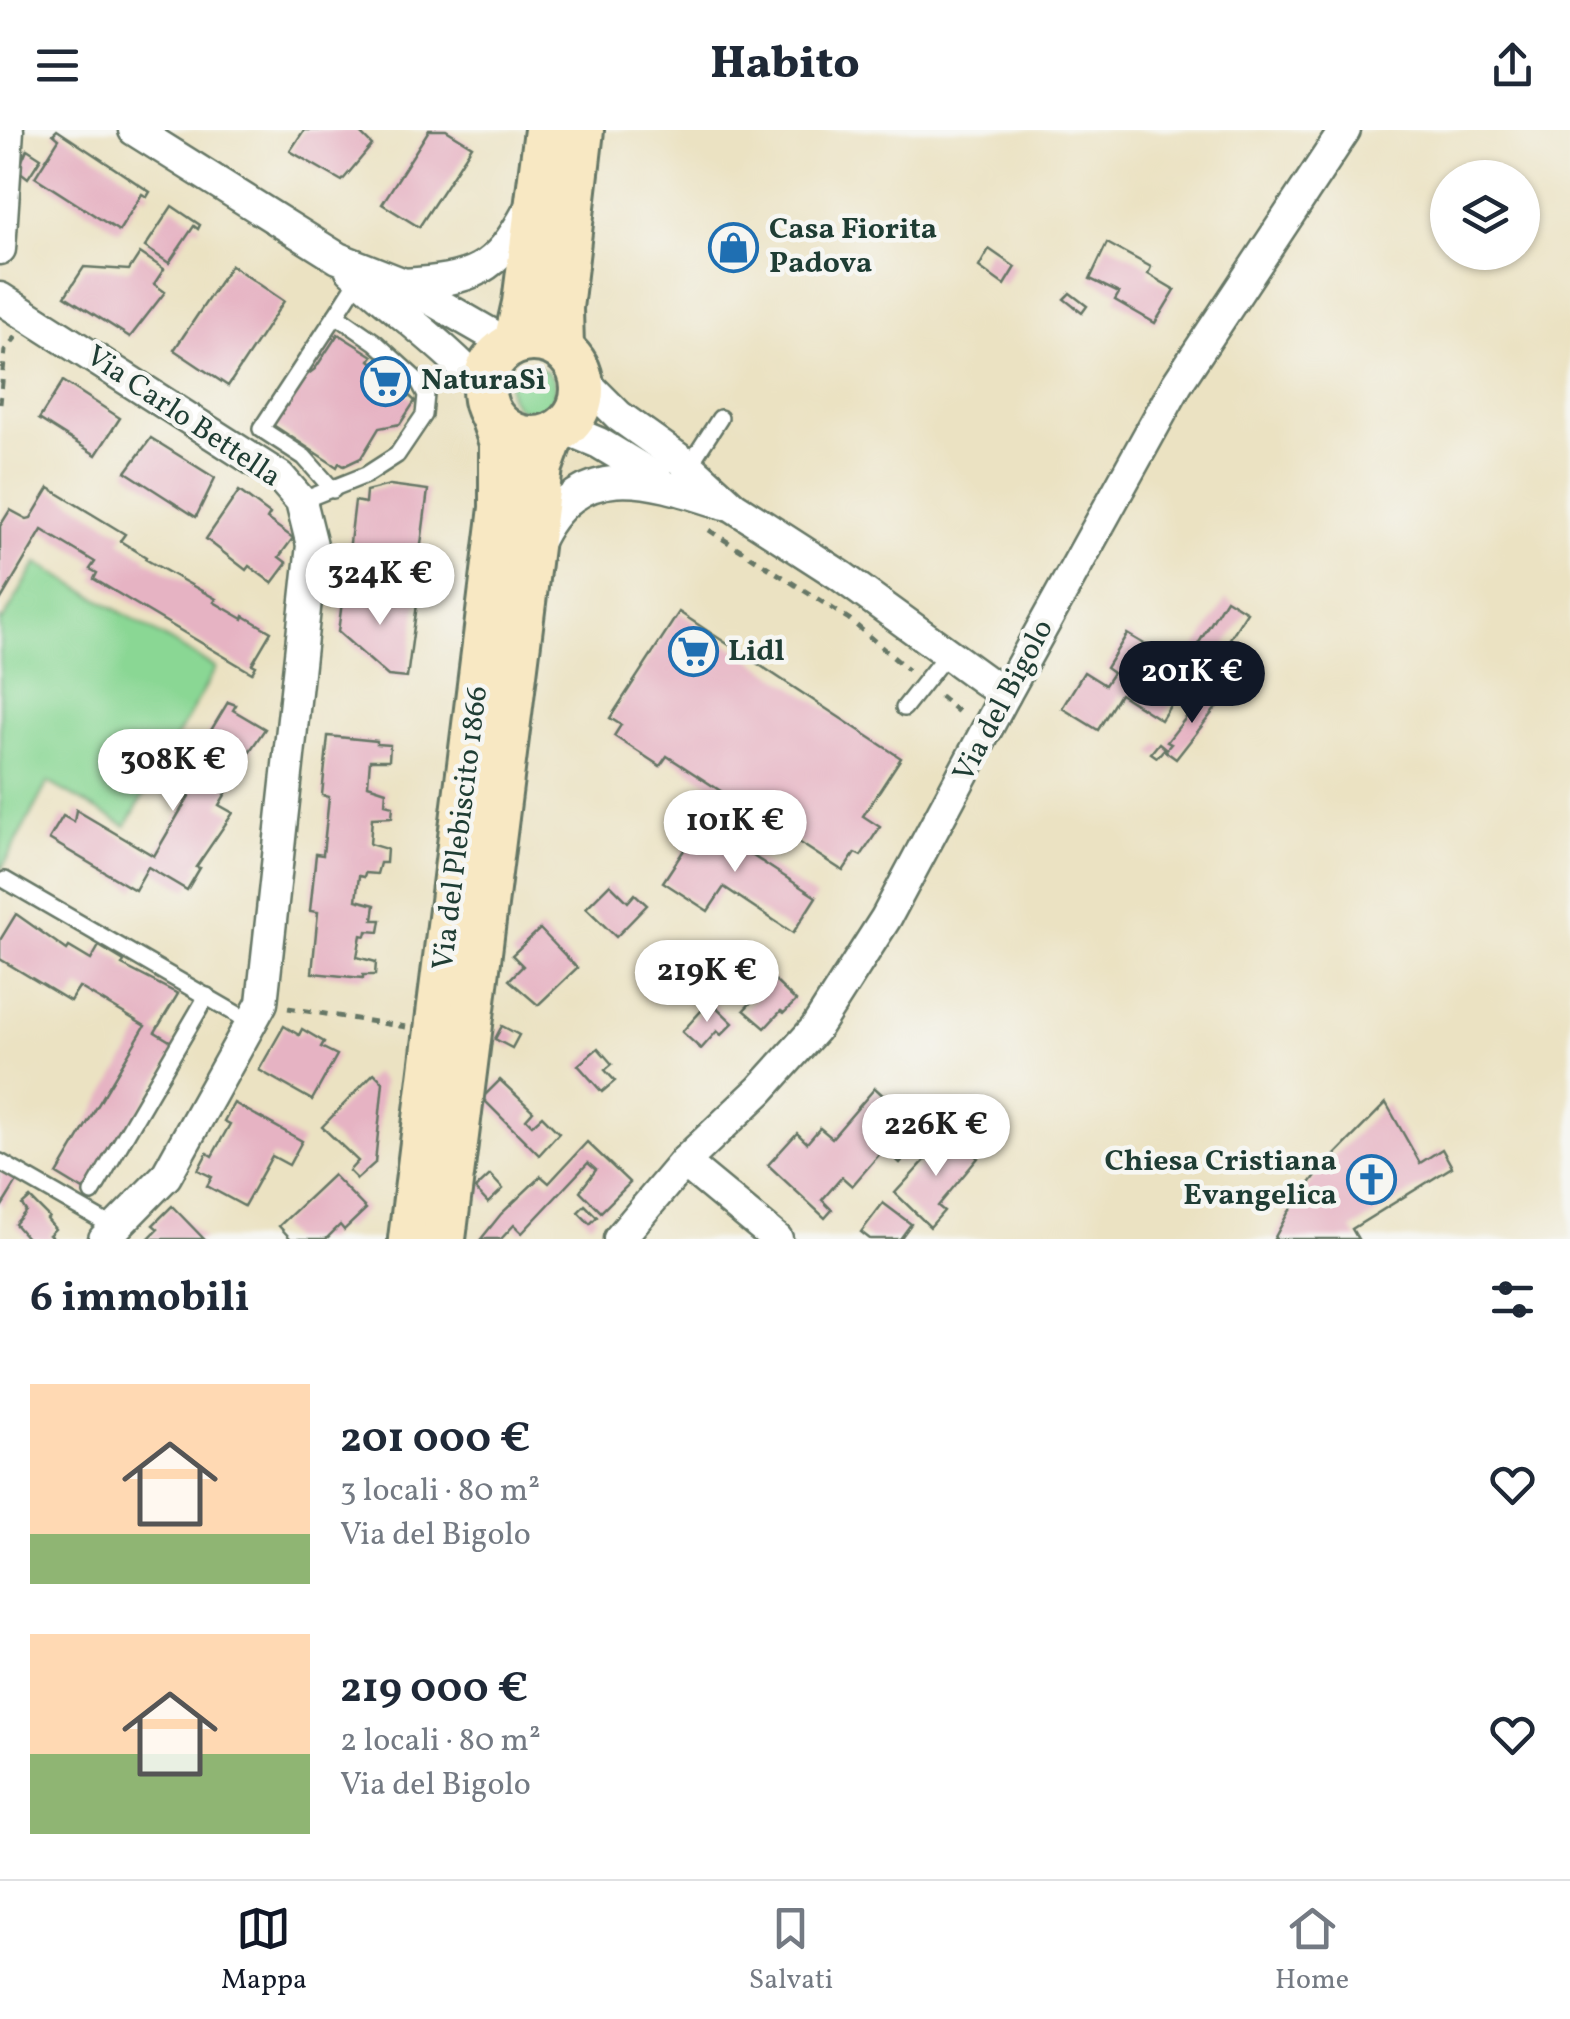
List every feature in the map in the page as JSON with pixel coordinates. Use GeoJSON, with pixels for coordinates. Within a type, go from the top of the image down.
{"type":"FeatureCollection","features":[{"type":"Feature","properties":{"kind":"main road"},"geometry":{"type":"LineString","coordinates":[[546,130],[524,302],[512,344],[491,364],[488,403],[504,429],[537,438],[558,431],[577,410],[582,389],[571,364],[560,308],[582,130]]}},
{"type":"Feature","properties":{"kind":"main road"},"geometry":{"type":"LineString","coordinates":[[512,344],[547,342],[571,364]]}},
{"type":"Feature","properties":{"kind":"main road","name":"Via del Plebiscito 1866"},"geometry":{"type":"LineString","coordinates":[[410,1239],[501,508],[502,444],[488,403]]}},
{"type":"Feature","properties":{"kind":"main road","name":"Via del Plebiscito 1866"},"geometry":{"type":"LineString","coordinates":[[444,1239],[540,467],[558,431]]}},
{"type":"Feature","properties":{"kind":"street"},"geometry":{"type":"LineString","coordinates":[[0,249],[8,130]]}},
{"type":"Feature","properties":{"kind":"street","name":"Via del Bigolo"},"geometry":{"type":"LineString","coordinates":[[619,1239],[684,1162],[760,1090],[816,1029],[886,918],[1178,384],[1345,130]]}},
{"type":"Feature","properties":{"kind":"street"},"geometry":{"type":"LineString","coordinates":[[138,131],[355,268],[452,354],[488,403]]}},
{"type":"Feature","properties":{"kind":"street"},"geometry":{"type":"LineString","coordinates":[[404,284],[452,280],[487,266],[512,240],[538,194]]}},
{"type":"Feature","properties":{"kind":"street"},"geometry":{"type":"LineString","coordinates":[[355,268],[404,284],[512,344]]}},
{"type":"Feature","properties":{"kind":"street","name":"Via Carlo Bettella"},"geometry":{"type":"LineString","coordinates":[[0,298],[280,477],[300,501],[312,545],[257,1013],[166,1176],[109,1233]]}},
{"type":"Feature","properties":{"kind":"street"},"geometry":{"type":"LineString","coordinates":[[571,364],[680,476]]}},
{"type":"Feature","properties":{"kind":"street"},"geometry":{"type":"LineString","coordinates":[[558,431],[680,476],[841,576],[1005,695]]}},
{"type":"Feature","properties":{"kind":"street"},"geometry":{"type":"LineString","coordinates":[[530,556],[544,528],[561,507],[587,488],[625,479],[680,476]]}},
{"type":"Feature","properties":{"kind":"street"},"geometry":{"type":"LineString","coordinates":[[684,1162],[777,1239]]}},
{"type":"Feature","properties":{"kind":"lane"},"geometry":{"type":"LineString","coordinates":[[332,490],[304,457],[262,429],[336,315],[355,268]]}},
{"type":"Feature","properties":{"kind":"lane"},"geometry":{"type":"LineString","coordinates":[[300,501],[332,490],[397,455],[424,415],[426,395],[419,382],[375,342],[336,315]]}},
{"type":"Feature","properties":{"kind":"lane"},"geometry":{"type":"LineString","coordinates":[[680,476],[720,418]]}},
{"type":"Feature","properties":{"kind":"lane"},"geometry":{"type":"LineString","coordinates":[[904,708],[946,655]]}},
{"type":"Feature","properties":{"kind":"lane"},"geometry":{"type":"LineString","coordinates":[[5,880],[208,996],[257,1013]]}},
{"type":"Feature","properties":{"kind":"lane"},"geometry":{"type":"LineString","coordinates":[[92,1193],[208,996]]}},
{"type":"Feature","properties":{"kind":"lane"},"geometry":{"type":"LineString","coordinates":[[0,1162],[109,1233]]}},
{"type":"Feature","properties":{"kind":"path"},"geometry":{"type":"LineString","coordinates":[[0,404],[2,362],[11,339],[21,335]]}},
{"type":"Feature","properties":{"kind":"path"},"geometry":{"type":"LineString","coordinates":[[701,526],[849,619],[910,671]]}},
{"type":"Feature","properties":{"kind":"path"},"geometry":{"type":"LineString","coordinates":[[257,1013],[406,1028],[416,1021]]}},
{"type":"Feature","properties":{"kind":"green space"},"geometry":{"type":"Polygon","coordinates":[[[532,366],[548,373],[555,389],[548,405],[532,412],[516,405],[509,389],[516,373],[532,366]]]}},
{"type":"Feature","properties":{"kind":"green space"},"geometry":{"type":"Polygon","coordinates":[[[37,563],[216,668],[126,826],[48,782],[0,872],[0,619],[3,620],[37,563]]]}},
{"type":"Feature","properties":{"kind":"building"},"geometry":{"type":"Polygon","coordinates":[[[57,130],[150,192],[147,197],[142,194],[119,231],[35,177],[59,139],[53,134],[57,130]]]}},
{"type":"Feature","properties":{"kind":"building"},"geometry":{"type":"Polygon","coordinates":[[[304,130],[357,130],[372,145],[342,181],[290,151],[304,130]]]}},
{"type":"Feature","properties":{"kind":"building"},"geometry":{"type":"Polygon","coordinates":[[[429,130],[446,130],[472,146],[419,227],[382,204],[429,130]]]}},
{"type":"Feature","properties":{"kind":"building"},"geometry":{"type":"Polygon","coordinates":[[[27,149],[41,158],[28,178],[18,170],[27,149]]]}},
{"type":"Feature","properties":{"kind":"building"},"geometry":{"type":"Polygon","coordinates":[[[172,206],[200,225],[198,229],[194,226],[169,263],[145,247],[172,206]]]}},
{"type":"Feature","properties":{"kind":"building"},"geometry":{"type":"Polygon","coordinates":[[[1107,243],[1151,267],[1148,274],[1175,290],[1155,323],[1115,300],[1119,293],[1090,279],[1107,243]]]}},
{"type":"Feature","properties":{"kind":"building"},"geometry":{"type":"Polygon","coordinates":[[[989,249],[1015,267],[1004,285],[979,267],[989,249]]]}},
{"type":"Feature","properties":{"kind":"building"},"geometry":{"type":"Polygon","coordinates":[[[140,253],[164,269],[154,284],[165,292],[130,337],[65,296],[84,267],[129,270],[140,253]]]}},
{"type":"Feature","properties":{"kind":"building"},"geometry":{"type":"Polygon","coordinates":[[[231,265],[284,301],[228,386],[174,350],[231,265]]]}},
{"type":"Feature","properties":{"kind":"building"},"geometry":{"type":"Polygon","coordinates":[[[1070,293],[1087,306],[1082,313],[1064,299],[1070,293]]]}},
{"type":"Feature","properties":{"kind":"building"},"geometry":{"type":"Polygon","coordinates":[[[338,334],[373,356],[370,360],[415,401],[400,424],[379,428],[361,458],[344,466],[339,463],[337,467],[267,421],[287,390],[315,369],[338,334]]]}},
{"type":"Feature","properties":{"kind":"building"},"geometry":{"type":"Polygon","coordinates":[[[63,381],[120,418],[96,455],[39,419],[63,381]]]}},
{"type":"Feature","properties":{"kind":"building"},"geometry":{"type":"Polygon","coordinates":[[[151,438],[215,478],[196,517],[126,472],[151,438]]]}},
{"type":"Feature","properties":{"kind":"building"},"geometry":{"type":"Polygon","coordinates":[[[390,485],[428,490],[419,560],[349,551],[355,501],[365,503],[366,491],[390,485]]]}},
{"type":"Feature","properties":{"kind":"building"},"geometry":{"type":"Polygon","coordinates":[[[49,488],[125,534],[120,541],[145,559],[271,632],[252,664],[256,666],[252,673],[94,579],[97,573],[90,569],[95,562],[42,530],[0,601],[0,526],[10,510],[31,518],[49,488]]]}},
{"type":"Feature","properties":{"kind":"building"},"geometry":{"type":"Polygon","coordinates":[[[239,491],[270,514],[267,519],[293,538],[279,557],[287,563],[272,583],[249,566],[246,570],[206,539],[239,491]]]}},
{"type":"Feature","properties":{"kind":"building"},"geometry":{"type":"Polygon","coordinates":[[[344,587],[418,597],[407,678],[388,676],[338,632],[344,587]]]}},
{"type":"Feature","properties":{"kind":"building"},"geometry":{"type":"Polygon","coordinates":[[[1226,599],[1247,612],[1222,651],[1217,647],[1201,672],[1194,668],[1161,720],[1120,694],[1098,730],[1062,708],[1084,672],[1105,685],[1113,673],[1106,668],[1127,634],[1144,644],[1138,655],[1160,668],[1170,652],[1187,662],[1226,599]]]}},
{"type":"Feature","properties":{"kind":"building"},"geometry":{"type":"Polygon","coordinates":[[[679,612],[901,758],[863,816],[880,827],[861,856],[855,853],[843,871],[667,756],[660,766],[614,736],[621,725],[610,718],[679,612]]]}},
{"type":"Feature","properties":{"kind":"building"},"geometry":{"type":"Polygon","coordinates":[[[1235,658],[1248,670],[1227,695],[1214,685],[1235,658]]]}},
{"type":"Feature","properties":{"kind":"building"},"geometry":{"type":"Polygon","coordinates":[[[1215,693],[1223,699],[1176,759],[1165,751],[1171,744],[1167,742],[1195,706],[1205,706],[1215,693]]]}},
{"type":"Feature","properties":{"kind":"building"},"geometry":{"type":"Polygon","coordinates":[[[228,702],[236,705],[233,710],[265,729],[229,781],[232,783],[219,805],[233,813],[196,867],[200,868],[187,890],[148,867],[135,890],[49,839],[63,816],[74,822],[76,810],[154,856],[189,796],[185,794],[189,787],[180,782],[228,702]]]}},
{"type":"Feature","properties":{"kind":"building"},"geometry":{"type":"Polygon","coordinates":[[[328,736],[390,745],[389,760],[370,760],[368,785],[386,791],[385,804],[393,806],[392,817],[372,818],[370,844],[387,849],[386,863],[380,863],[377,874],[359,876],[356,900],[375,905],[373,920],[381,920],[379,932],[361,935],[357,957],[376,962],[375,975],[363,978],[312,973],[318,912],[310,911],[316,854],[323,855],[329,797],[322,795],[328,736]]]}},
{"type":"Feature","properties":{"kind":"building"},"geometry":{"type":"Polygon","coordinates":[[[1159,743],[1165,748],[1157,757],[1151,753],[1159,743]]]}},
{"type":"Feature","properties":{"kind":"building"},"geometry":{"type":"Polygon","coordinates":[[[709,812],[754,840],[747,852],[816,897],[793,933],[724,887],[708,911],[663,882],[709,812]]]}},
{"type":"Feature","properties":{"kind":"building"},"geometry":{"type":"Polygon","coordinates":[[[610,884],[628,902],[635,894],[647,905],[616,937],[586,908],[610,884]]]}},
{"type":"Feature","properties":{"kind":"building"},"geometry":{"type":"Polygon","coordinates":[[[16,914],[67,950],[69,947],[91,960],[99,946],[124,961],[122,965],[178,994],[155,1032],[178,1046],[90,1194],[57,1174],[145,1026],[79,987],[70,1001],[0,959],[0,940],[16,914]]]}},
{"type":"Feature","properties":{"kind":"building"},"geometry":{"type":"Polygon","coordinates":[[[540,929],[577,968],[538,1005],[509,980],[523,966],[512,955],[540,929]]]}},
{"type":"Feature","properties":{"kind":"building"},"geometry":{"type":"Polygon","coordinates":[[[773,979],[796,1001],[765,1028],[744,1010],[773,979]]]}},
{"type":"Feature","properties":{"kind":"building"},"geometry":{"type":"Polygon","coordinates":[[[710,1001],[733,1023],[721,1035],[717,1031],[701,1049],[682,1032],[710,1001]]]}},
{"type":"Feature","properties":{"kind":"building"},"geometry":{"type":"Polygon","coordinates":[[[284,1026],[299,1035],[302,1029],[324,1042],[321,1047],[337,1055],[312,1100],[259,1070],[284,1026]]]}},
{"type":"Feature","properties":{"kind":"building"},"geometry":{"type":"Polygon","coordinates":[[[502,1026],[519,1035],[512,1048],[495,1039],[502,1026]]]}},
{"type":"Feature","properties":{"kind":"building"},"geometry":{"type":"Polygon","coordinates":[[[598,1048],[612,1064],[605,1070],[615,1081],[602,1092],[578,1065],[598,1048]]]}},
{"type":"Feature","properties":{"kind":"building"},"geometry":{"type":"Polygon","coordinates":[[[374,1073],[383,1082],[375,1163],[357,1179],[349,1171],[358,1161],[322,1127],[374,1073]]]}},
{"type":"Feature","properties":{"kind":"building"},"geometry":{"type":"Polygon","coordinates":[[[500,1080],[533,1111],[526,1119],[532,1125],[542,1116],[559,1133],[539,1155],[482,1098],[500,1080]]]}},
{"type":"Feature","properties":{"kind":"building"},"geometry":{"type":"Polygon","coordinates":[[[875,1088],[925,1134],[900,1163],[884,1149],[852,1186],[842,1177],[822,1200],[832,1210],[825,1218],[768,1165],[797,1133],[807,1143],[820,1128],[832,1138],[875,1088]]]}},
{"type":"Feature","properties":{"kind":"building"},"geometry":{"type":"Polygon","coordinates":[[[234,1103],[302,1141],[289,1165],[272,1156],[244,1206],[207,1186],[212,1177],[198,1170],[207,1153],[212,1156],[230,1124],[224,1121],[234,1103]]]}},
{"type":"Feature","properties":{"kind":"building","name":"Chiesa Cristiana Evangelica"},"geometry":{"type":"Polygon","coordinates":[[[1386,1103],[1420,1163],[1442,1149],[1452,1167],[1352,1229],[1358,1239],[1274,1239],[1320,1170],[1386,1103]]]}},
{"type":"Feature","properties":{"kind":"building"},"geometry":{"type":"Polygon","coordinates":[[[950,1133],[978,1158],[938,1206],[944,1211],[930,1227],[895,1193],[950,1133]]]}},
{"type":"Feature","properties":{"kind":"building"},"geometry":{"type":"Polygon","coordinates":[[[587,1142],[630,1183],[601,1212],[580,1191],[596,1170],[588,1163],[522,1233],[514,1225],[501,1239],[481,1239],[541,1176],[549,1183],[587,1142]]]}},
{"type":"Feature","properties":{"kind":"building"},"geometry":{"type":"Polygon","coordinates":[[[0,1170],[18,1180],[2,1206],[0,1205],[0,1170]]]}},
{"type":"Feature","properties":{"kind":"building"},"geometry":{"type":"Polygon","coordinates":[[[333,1175],[366,1209],[344,1230],[340,1225],[326,1239],[291,1239],[279,1226],[333,1175]]]}},
{"type":"Feature","properties":{"kind":"building"},"geometry":{"type":"Polygon","coordinates":[[[490,1175],[503,1189],[488,1203],[475,1189],[490,1175]]]}},
{"type":"Feature","properties":{"kind":"building"},"geometry":{"type":"Polygon","coordinates":[[[30,1198],[49,1217],[55,1229],[49,1235],[54,1239],[28,1239],[15,1224],[26,1211],[22,1205],[30,1198]]]}},
{"type":"Feature","properties":{"kind":"building"},"geometry":{"type":"Polygon","coordinates":[[[883,1203],[911,1224],[900,1239],[870,1239],[861,1232],[883,1203]]]}},
{"type":"Feature","properties":{"kind":"building"},"geometry":{"type":"Polygon","coordinates":[[[585,1205],[597,1217],[590,1224],[578,1212],[585,1205]]]}},
{"type":"Feature","properties":{"kind":"building"},"geometry":{"type":"Polygon","coordinates":[[[172,1206],[204,1239],[148,1239],[158,1229],[153,1225],[172,1206]]]}},
{"type":"Feature","properties":{"kind":"place","name":"Casa Fiorita Padova"},"geometry":{"type":"Point","coordinates":[734,247]}},
{"type":"Feature","properties":{"kind":"place","name":"NaturaSì"},"geometry":{"type":"Point","coordinates":[386,381]}},
{"type":"Feature","properties":{"kind":"place","name":"Lidl"},"geometry":{"type":"Point","coordinates":[693,652]}},
{"type":"Feature","properties":{"kind":"place","name":"Chiesa Cristiana Evangelica"},"geometry":{"type":"Point","coordinates":[1372,1179]}}]}
